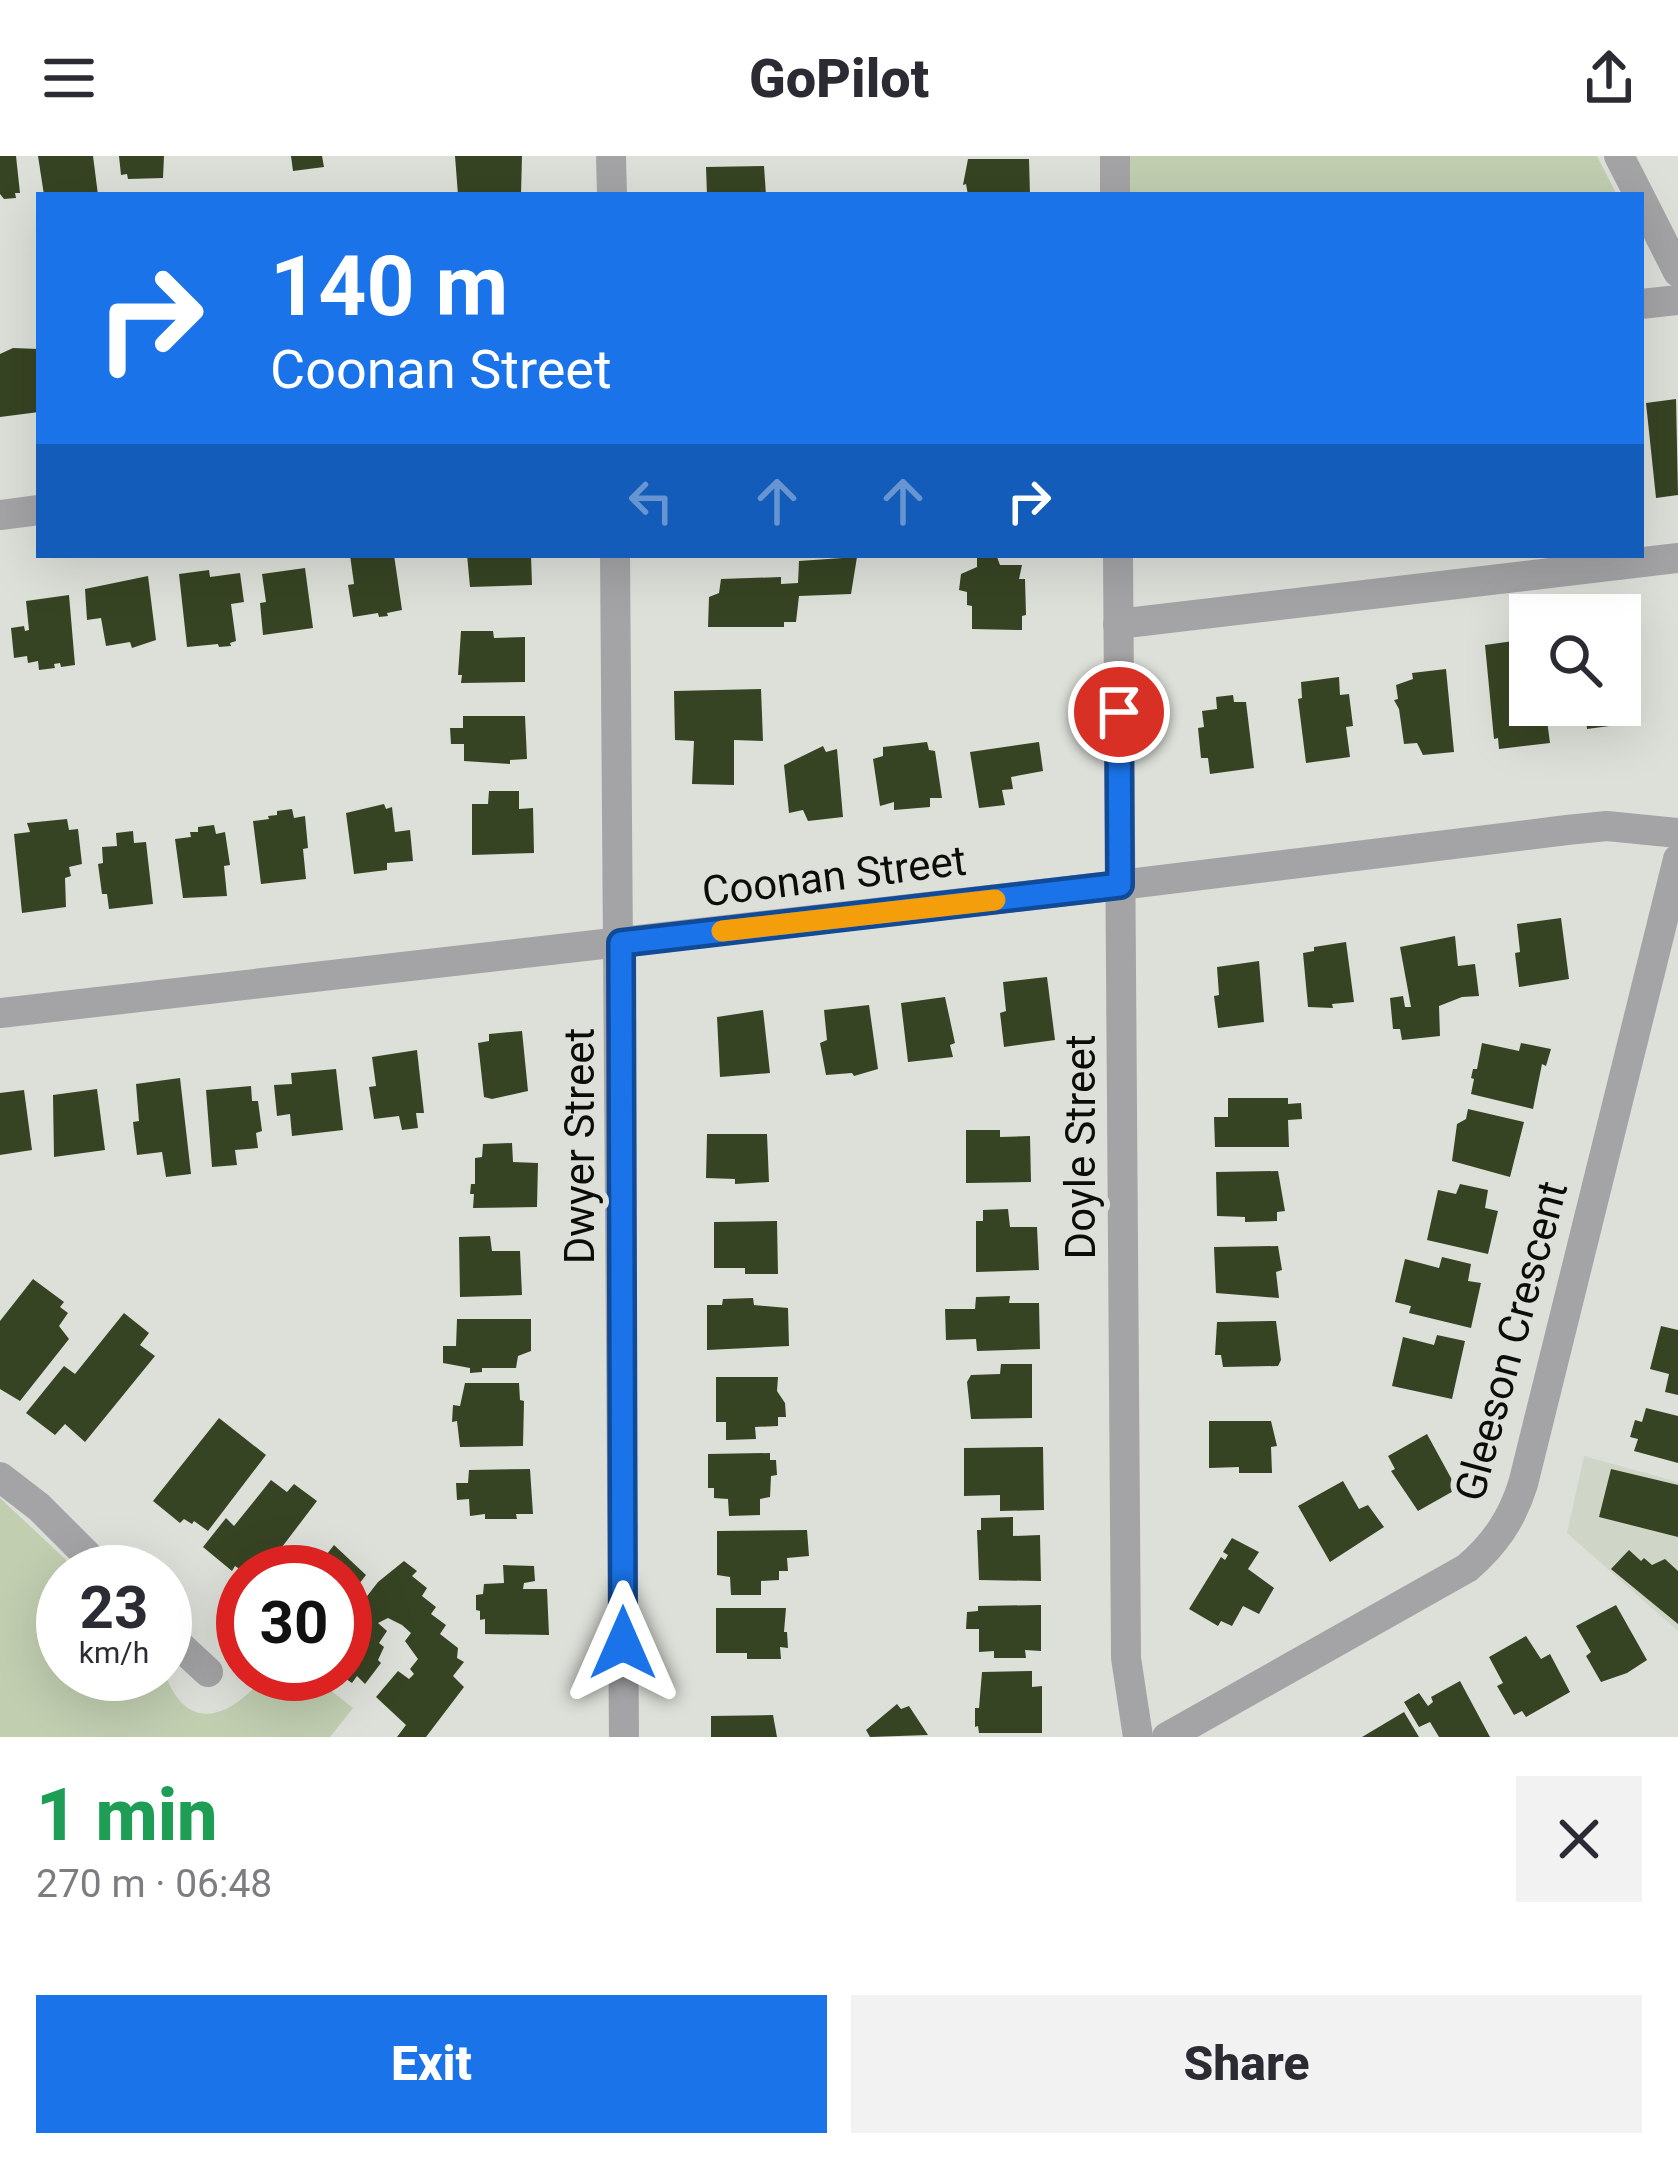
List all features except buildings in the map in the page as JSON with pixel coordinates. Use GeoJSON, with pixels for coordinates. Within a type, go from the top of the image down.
{"type":"FeatureCollection","features":[{"type":"Feature","properties":{"kind":"street"},"geometry":{"type":"LineString","coordinates":[[611,156],[612,192]]}},
{"type":"Feature","properties":{"kind":"street"},"geometry":{"type":"LineString","coordinates":[[1115,156],[1115,192]]}},
{"type":"Feature","properties":{"kind":"street"},"geometry":{"type":"LineString","coordinates":[[1619,156],[1637,192]]}},
{"type":"Feature","properties":{"kind":"street"},"geometry":{"type":"LineString","coordinates":[[1644,205],[1678,272]]}},
{"type":"Feature","properties":{"kind":"street"},"geometry":{"type":"LineString","coordinates":[[1644,304],[1678,300]]}},
{"type":"Feature","properties":{"kind":"street"},"geometry":{"type":"LineString","coordinates":[[0,515],[36,510]]}},
{"type":"Feature","properties":{"kind":"street","name":"Dwyer Street"},"geometry":{"type":"LineString","coordinates":[[615,558],[624,1737]]}},
{"type":"Feature","properties":{"kind":"street","name":"Doyle Street"},"geometry":{"type":"LineString","coordinates":[[1118,558],[1126,1658],[1138,1737]]}},
{"type":"Feature","properties":{"kind":"street"},"geometry":{"type":"LineString","coordinates":[[1118,624],[1678,558]]}},
{"type":"Feature","properties":{"kind":"street","name":"Coonan Street"},"geometry":{"type":"LineString","coordinates":[[0,1012],[1567,830],[1621,826],[1678,832]]}},
{"type":"Feature","properties":{"kind":"street","name":"Gleeson Crescent"},"geometry":{"type":"LineString","coordinates":[[1167,1737],[1467,1568],[1509,1520],[1523,1484],[1678,859]]}},
{"type":"Feature","properties":{"kind":"street"},"geometry":{"type":"LineString","coordinates":[[0,1477],[77,1545]]}},
{"type":"Feature","properties":{"kind":"street"},"geometry":{"type":"LineString","coordinates":[[192,1657],[208,1672]]}},
{"type":"Feature","properties":{"kind":"shaded area"},"geometry":{"type":"Polygon","coordinates":[[[1584,1456],[1678,1482],[1678,1631],[1567,1533],[1584,1456]]]}},
{"type":"Feature","properties":{"kind":"green space"},"geometry":{"type":"Polygon","coordinates":[[[1128,156],[1597,156],[1615,192],[1128,192],[1128,156]]]}},
{"type":"Feature","properties":{"kind":"green space"},"geometry":{"type":"Polygon","coordinates":[[[0,1498],[50,1545],[36,1545],[36,1701],[181,1701],[198,1713],[226,1709],[240,1701],[344,1701],[353,1708],[330,1737],[0,1737],[0,1498]]]}},
{"type":"Feature","properties":{"kind":"slow traffic"},"geometry":{"type":"LineString","coordinates":[[722,931],[995,900]]}},
{"type":"Feature","properties":{"kind":"route"},"geometry":{"type":"LineString","coordinates":[[623,1643],[621,943],[1120,885],[1119,712]]}}]}
